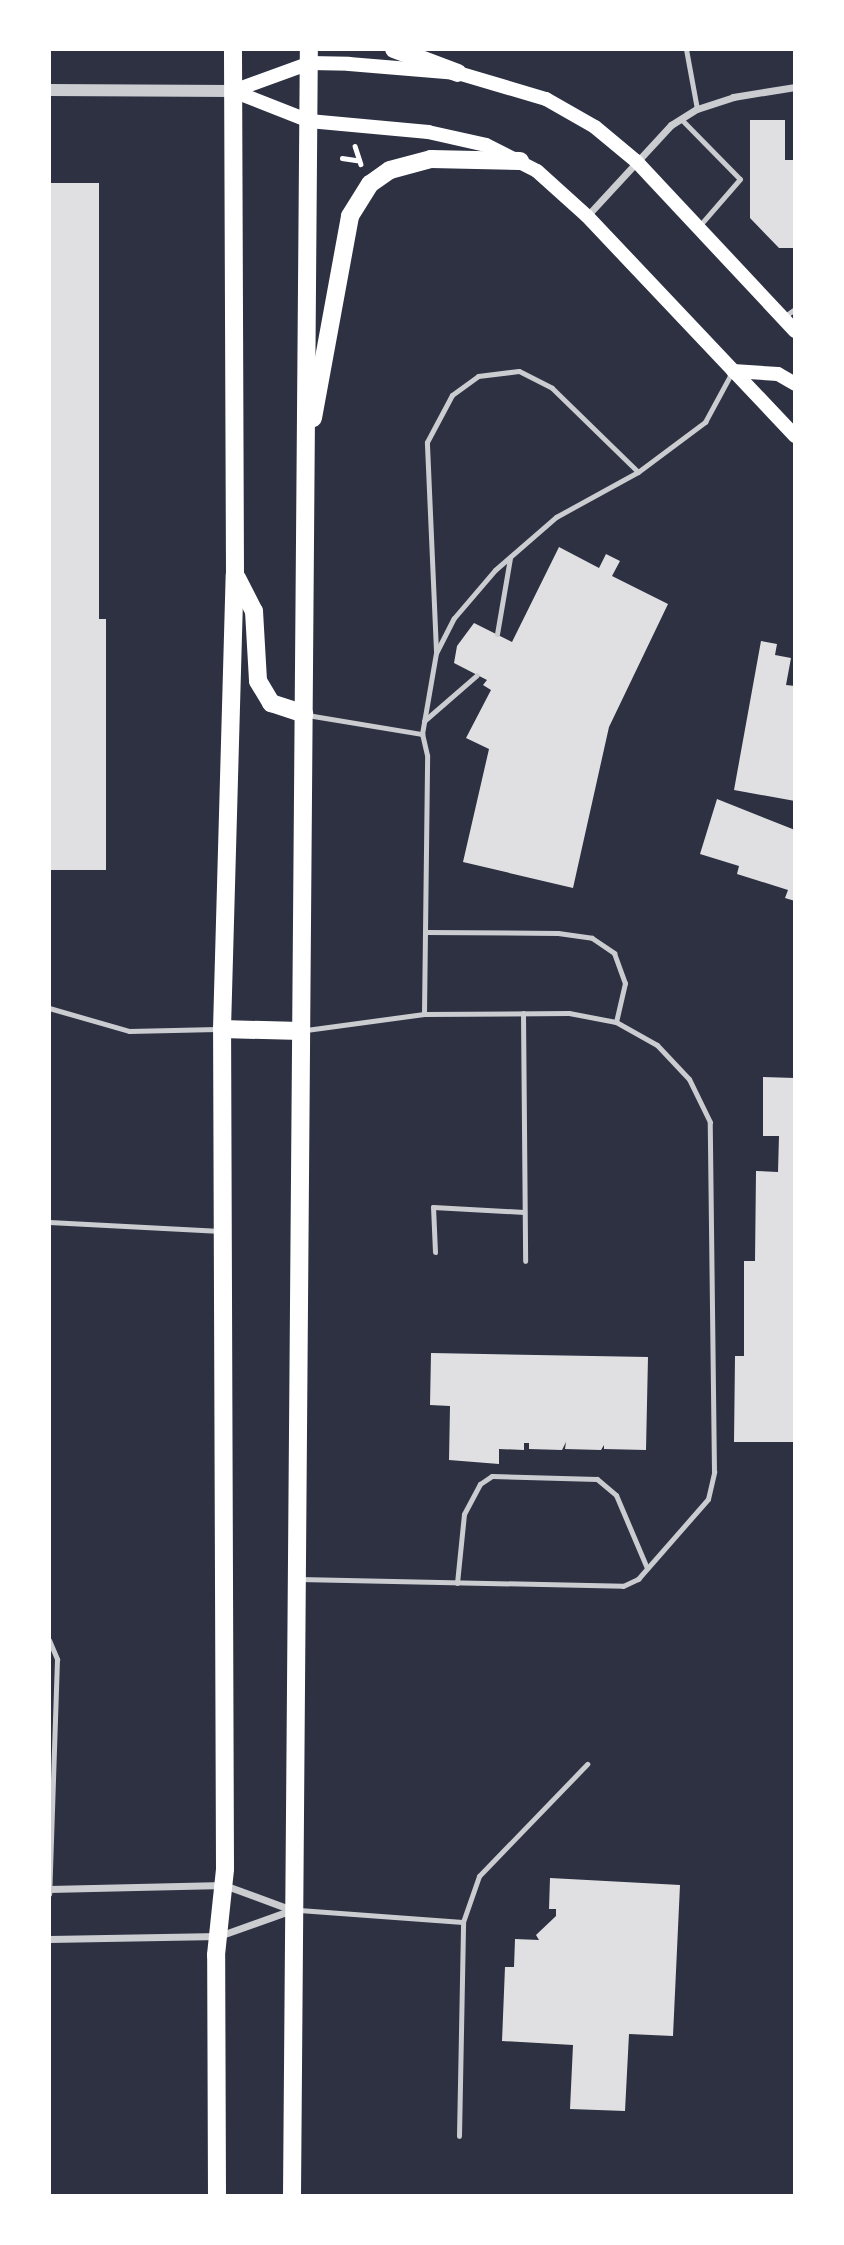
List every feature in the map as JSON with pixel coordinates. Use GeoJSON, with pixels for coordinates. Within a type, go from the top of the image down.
{"type":"FeatureCollection","features":[{"type":"Feature","properties":{"kind":"main road"},"geometry":{"type":"LineString","coordinates":[[217,2196],[219,1936],[224,1885],[222,1029],[236,575],[233,49]]}},
{"type":"Feature","properties":{"kind":"main road"},"geometry":{"type":"LineString","coordinates":[[394,49],[458,73],[546,99],[594,127],[636,161],[795,331]]}},
{"type":"Feature","properties":{"kind":"main road"},"geometry":{"type":"LineString","coordinates":[[233,91],[309,56],[458,73]]}},
{"type":"Feature","properties":{"kind":"main road"},"geometry":{"type":"LineString","coordinates":[[292,2196],[309,56]]}},
{"type":"Feature","properties":{"kind":"main road"},"geometry":{"type":"LineString","coordinates":[[233,91],[309,121],[428,132],[485,145],[520,161],[587,216],[795,436]]}},
{"type":"Feature","properties":{"kind":"main road"},"geometry":{"type":"LineString","coordinates":[[306,445],[323,382],[344,243],[358,200],[370,184],[408,163],[430,159],[520,161]]}},
{"type":"Feature","properties":{"kind":"main road"},"geometry":{"type":"LineString","coordinates":[[733,371],[778,374],[795,384]]}},
{"type":"Feature","properties":{"kind":"main road"},"geometry":{"type":"LineString","coordinates":[[236,575],[254,611],[258,681],[271,704],[304,714]]}},
{"type":"Feature","properties":{"kind":"main road"},"geometry":{"type":"LineString","coordinates":[[222,1029],[301,1031]]}},
{"type":"Feature","properties":{"kind":"street"},"geometry":{"type":"LineString","coordinates":[[587,216],[636,161],[681,119],[697,109],[733,97],[795,87]]}},
{"type":"Feature","properties":{"kind":"street"},"geometry":{"type":"LineString","coordinates":[[49,90],[233,91]]}},
{"type":"Feature","properties":{"kind":"street"},"geometry":{"type":"LineString","coordinates":[[49,1891],[224,1885],[293,1910]]}},
{"type":"Feature","properties":{"kind":"street"},"geometry":{"type":"LineString","coordinates":[[49,1939],[219,1936],[293,1910]]}},
{"type":"Feature","properties":{"kind":"lane"},"geometry":{"type":"LineString","coordinates":[[686,49],[697,109]]}},
{"type":"Feature","properties":{"kind":"lane"},"geometry":{"type":"LineString","coordinates":[[681,119],[740,179],[698,227]]}},
{"type":"Feature","properties":{"kind":"lane"},"geometry":{"type":"LineString","coordinates":[[783,318],[795,309]]}},
{"type":"Feature","properties":{"kind":"lane"},"geometry":{"type":"LineString","coordinates":[[425,1014],[427,755],[422,734],[436,653],[427,442],[452,396],[478,376],[519,370],[552,388],[638,472]]}},
{"type":"Feature","properties":{"kind":"lane"},"geometry":{"type":"LineString","coordinates":[[436,653],[454,618],[510,558],[556,517],[638,472],[705,422],[733,371]]}},
{"type":"Feature","properties":{"kind":"lane"},"geometry":{"type":"LineString","coordinates":[[497,634],[510,558]]}},
{"type":"Feature","properties":{"kind":"lane"},"geometry":{"type":"LineString","coordinates":[[424,721],[477,675]]}},
{"type":"Feature","properties":{"kind":"lane"},"geometry":{"type":"LineString","coordinates":[[304,714],[422,734]]}},
{"type":"Feature","properties":{"kind":"lane"},"geometry":{"type":"LineString","coordinates":[[425,932],[558,933],[592,938],[614,953],[625,983],[615,1022]]}},
{"type":"Feature","properties":{"kind":"lane"},"geometry":{"type":"LineString","coordinates":[[49,1008],[129,1031],[222,1029]]}},
{"type":"Feature","properties":{"kind":"lane"},"geometry":{"type":"LineString","coordinates":[[523,1013],[525,1261]]}},
{"type":"Feature","properties":{"kind":"lane"},"geometry":{"type":"LineString","coordinates":[[296,1579],[623,1586],[647,1568],[708,1499],[713,1472],[710,1122],[689,1079],[657,1045],[615,1022],[569,1013],[425,1014],[301,1031]]}},
{"type":"Feature","properties":{"kind":"lane"},"geometry":{"type":"LineString","coordinates":[[435,1252],[433,1207],[524,1212]]}},
{"type":"Feature","properties":{"kind":"lane"},"geometry":{"type":"LineString","coordinates":[[49,1222],[222,1231]]}},
{"type":"Feature","properties":{"kind":"lane"},"geometry":{"type":"LineString","coordinates":[[457,1583],[464,1514],[480,1484],[492,1476],[597,1479],[616,1495],[647,1568]]}},
{"type":"Feature","properties":{"kind":"lane"},"geometry":{"type":"LineString","coordinates":[[49,1640],[57,1659],[49,1891]]}},
{"type":"Feature","properties":{"kind":"lane"},"geometry":{"type":"LineString","coordinates":[[460,2136],[463,1922],[479,1876],[587,1764]]}},
{"type":"Feature","properties":{"kind":"lane"},"geometry":{"type":"LineString","coordinates":[[293,1910],[463,1922]]}},
{"type":"Feature","properties":{"kind":"path"},"geometry":{"type":"LineString","coordinates":[[342,158],[357,160],[354,142]]}},
{"type":"Feature","properties":{"kind":"building"},"geometry":{"type":"Polygon","coordinates":[[[750,120],[785,120],[785,160],[795,160],[795,248],[779,248],[750,218],[750,120]]]}},
{"type":"Feature","properties":{"kind":"building"},"geometry":{"type":"Polygon","coordinates":[[[49,183],[99,183],[99,619],[106,619],[106,870],[49,870],[49,183]]]}},
{"type":"Feature","properties":{"kind":"building"},"geometry":{"type":"Polygon","coordinates":[[[559,547],[599,568],[606,554],[620,561],[612,576],[668,604],[609,727],[573,888],[463,862],[489,749],[466,738],[491,690],[483,685],[487,680],[454,663],[457,646],[474,623],[512,642],[559,547]]]}},
{"type":"Feature","properties":{"kind":"building"},"geometry":{"type":"Polygon","coordinates":[[[761,641],[777,644],[775,655],[791,658],[786,685],[795,686],[795,801],[734,790],[761,641]]]}},
{"type":"Feature","properties":{"kind":"building"},"geometry":{"type":"Polygon","coordinates":[[[717,799],[795,830],[795,901],[785,898],[788,890],[737,874],[739,866],[700,854],[717,799]]]}},
{"type":"Feature","properties":{"kind":"building"},"geometry":{"type":"Polygon","coordinates":[[[763,1077],[795,1078],[795,1442],[734,1442],[735,1356],[744,1356],[744,1261],[755,1261],[756,1171],[778,1172],[779,1136],[763,1136],[763,1077]]]}},
{"type":"Feature","properties":{"kind":"building"},"geometry":{"type":"Polygon","coordinates":[[[431,1353],[648,1357],[646,1450],[604,1449],[604,1445],[601,1450],[565,1449],[566,1442],[562,1450],[529,1449],[529,1443],[524,1443],[524,1450],[499,1449],[499,1464],[449,1460],[450,1406],[430,1405],[431,1353]]]}},
{"type":"Feature","properties":{"kind":"building"},"geometry":{"type":"Polygon","coordinates":[[[550,1878],[680,1885],[673,2036],[629,2034],[625,2111],[570,2109],[573,2045],[502,2041],[505,1967],[514,1967],[515,1939],[539,1940],[536,1935],[556,1916],[556,1909],[549,1909],[550,1878]]]}}]}
